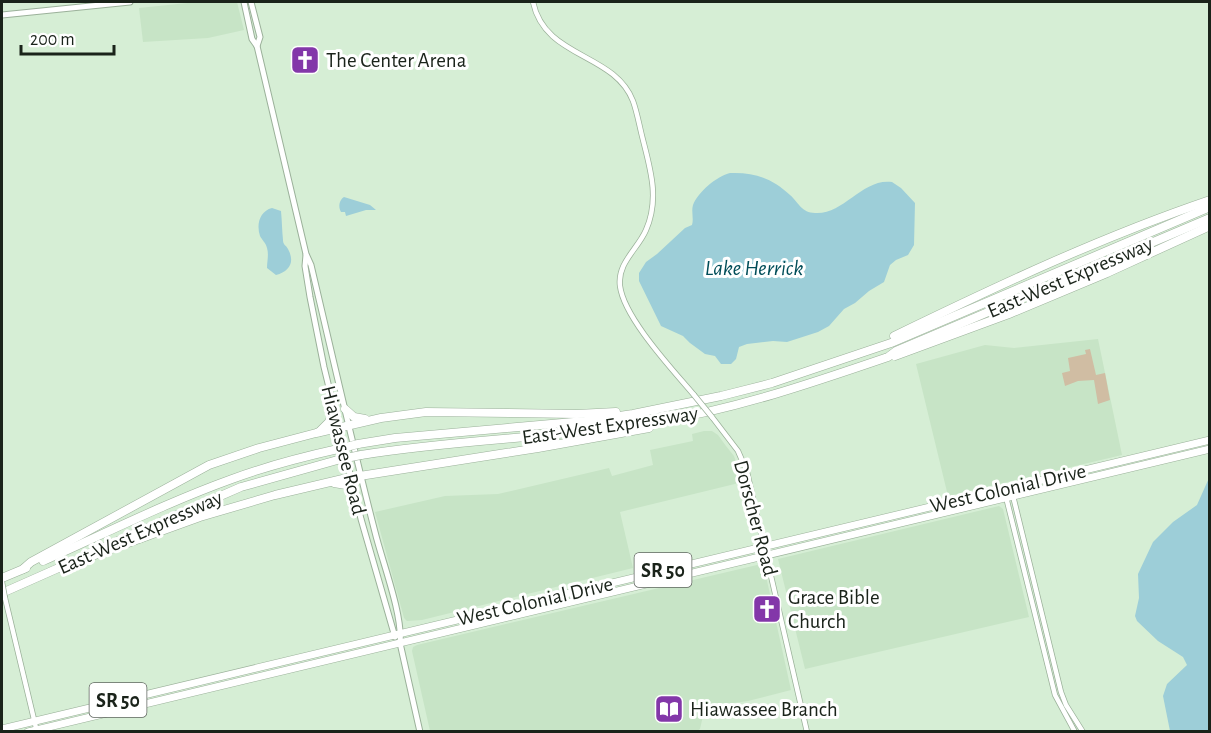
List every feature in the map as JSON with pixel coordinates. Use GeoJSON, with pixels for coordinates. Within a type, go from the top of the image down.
{"type":"FeatureCollection","features":[{"type":"Feature","properties":{"kind":"highway"},"geometry":{"type":"LineString","coordinates":[[883,345],[893,336],[1008,282],[1128,230],[1209,200]]}},
{"type":"Feature","properties":{"kind":"highway","name":"East-West Expressway"},"geometry":{"type":"LineString","coordinates":[[2,580],[222,483],[283,463],[358,444],[416,436],[585,421],[644,412],[772,383],[883,345],[1209,207]]}},
{"type":"Feature","properties":{"kind":"highway","name":"East-West Expressway"},"geometry":{"type":"LineString","coordinates":[[3,596],[137,531],[241,487],[340,459],[403,448],[562,434],[676,419],[772,396],[888,357],[896,351],[1209,218]]}},
{"type":"Feature","properties":{"kind":"highway"},"geometry":{"type":"LineString","coordinates":[[888,357],[936,342],[1009,314],[1107,273],[1209,226]]}},
{"type":"Feature","properties":{"kind":"highway"},"geometry":{"type":"LineString","coordinates":[[316,434],[326,426],[334,409]]}},
{"type":"Feature","properties":{"kind":"highway"},"geometry":{"type":"LineString","coordinates":[[345,409],[358,419],[381,418]]}},
{"type":"Feature","properties":{"kind":"highway"},"geometry":{"type":"LineString","coordinates":[[23,569],[31,562],[209,465],[260,448],[349,425],[426,412],[577,414],[634,410],[644,412]]}},
{"type":"Feature","properties":{"kind":"highway"},"geometry":{"type":"LineString","coordinates":[[59,568],[211,514],[275,495],[361,476],[590,439],[671,423],[676,419]]}},
{"type":"Feature","properties":{"kind":"highway","name":"West Colonial Drive"},"geometry":{"type":"LineString","coordinates":[[2,729],[1209,440]]}},
{"type":"Feature","properties":{"kind":"highway","name":"West Colonial Drive"},"geometry":{"type":"LineString","coordinates":[[34,731],[1209,449]]}},
{"type":"Feature","properties":{"kind":"highway"},"geometry":{"type":"LineString","coordinates":[[1109,473],[1126,460]]}},
{"type":"Feature","properties":{"kind":"highway"},"geometry":{"type":"LineString","coordinates":[[327,483],[346,485],[354,492]]}},
{"type":"Feature","properties":{"kind":"highway"},"geometry":{"type":"LineString","coordinates":[[902,522],[908,515],[925,508]]}},
{"type":"Feature","properties":{"kind":"highway"},"geometry":{"type":"LineString","coordinates":[[876,528],[895,520],[901,514]]}},
{"type":"Feature","properties":{"kind":"highway"},"geometry":{"type":"LineString","coordinates":[[631,578],[633,587]]}},
{"type":"Feature","properties":{"kind":"highway"},"geometry":{"type":"LineString","coordinates":[[520,614],[523,609],[547,598]]}},
{"type":"Feature","properties":{"kind":"highway"},"geometry":{"type":"LineString","coordinates":[[475,625],[479,621],[513,611],[517,605]]}},
{"type":"Feature","properties":{"kind":"highway"},"geometry":{"type":"LineString","coordinates":[[285,670],[289,664],[312,654]]}},
{"type":"Feature","properties":{"kind":"highway"},"geometry":{"type":"LineString","coordinates":[[251,678],[272,669],[278,662]]}},
{"type":"Feature","properties":{"kind":"highway"},"geometry":{"type":"LineString","coordinates":[[172,697],[176,692],[202,680]]}},
{"type":"Feature","properties":{"kind":"highway"},"geometry":{"type":"LineString","coordinates":[[141,705],[166,694],[170,688]]}},
{"type":"Feature","properties":{"kind":"main road"},"geometry":{"type":"LineString","coordinates":[[2,15],[130,2]]}},
{"type":"Feature","properties":{"kind":"main road","name":"Hiawassee Road"},"geometry":{"type":"LineString","coordinates":[[244,2],[252,39],[257,46],[306,254],[311,265],[420,732]]}},
{"type":"Feature","properties":{"kind":"main road","name":"Hiawassee Road"},"geometry":{"type":"LineString","coordinates":[[251,2],[260,37],[257,46]]}},
{"type":"Feature","properties":{"kind":"main road","name":"Hiawassee Road"},"geometry":{"type":"LineString","coordinates":[[306,254],[305,266],[315,329],[350,478],[398,634]]}},
{"type":"Feature","properties":{"kind":"street","name":"Dorscher Road"},"geometry":{"type":"LineString","coordinates":[[533,2],[539,21],[550,35],[615,75],[625,86],[634,103],[650,170],[654,198],[646,229],[623,267],[620,289],[644,334],[733,444],[744,464],[807,732]]}},
{"type":"Feature","properties":{"kind":"street"},"geometry":{"type":"LineString","coordinates":[[1008,489],[1061,692],[1066,705],[1083,732]]}},
{"type":"Feature","properties":{"kind":"street"},"geometry":{"type":"LineString","coordinates":[[1010,496],[1055,696],[1075,732]]}},
{"type":"Feature","properties":{"kind":"street"},"geometry":{"type":"LineString","coordinates":[[2,580],[3,596],[34,720],[34,731]]}},
{"type":"Feature","properties":{"kind":"shaded area"},"geometry":{"type":"Polygon","coordinates":[[[197,2],[237,2],[244,30],[208,38],[143,42],[139,8],[197,2]]]}},
{"type":"Feature","properties":{"kind":"shaded area"},"geometry":{"type":"Polygon","coordinates":[[[1098,339],[1122,455],[948,496],[916,364],[985,345],[1014,348],[1098,339]]]}},
{"type":"Feature","properties":{"kind":"shaded area"},"geometry":{"type":"Polygon","coordinates":[[[1090,349],[1096,375],[1105,373],[1110,400],[1098,404],[1094,380],[1078,381],[1065,386],[1062,373],[1070,371],[1068,358],[1086,354],[1085,350],[1090,349]]]}},
{"type":"Feature","properties":{"kind":"shaded area"},"geometry":{"type":"Polygon","coordinates":[[[712,431],[718,435],[734,456],[743,482],[620,512],[633,568],[422,620],[407,621],[404,618],[375,512],[445,496],[498,494],[609,468],[612,476],[653,465],[650,450],[693,441],[692,434],[712,431]]]}},
{"type":"Feature","properties":{"kind":"shaded area"},"geometry":{"type":"Polygon","coordinates":[[[999,506],[1003,509],[1029,617],[805,669],[778,559],[999,506]]]}},
{"type":"Feature","properties":{"kind":"shaded area"},"geometry":{"type":"Polygon","coordinates":[[[757,565],[764,567],[791,690],[748,701],[719,705],[703,716],[700,729],[697,731],[430,731],[413,647],[757,565]]]}},
{"type":"Feature","properties":{"kind":"water","name":"Lake Herrick"},"geometry":{"type":"Polygon","coordinates":[[[730,173],[755,175],[769,180],[811,213],[825,212],[835,208],[871,185],[892,182],[915,203],[914,245],[908,255],[890,265],[884,282],[844,309],[829,326],[787,342],[747,344],[739,347],[736,359],[731,364],[721,364],[715,356],[705,354],[683,336],[661,326],[639,281],[639,273],[646,262],[685,228],[692,225],[693,205],[703,190],[719,177],[730,173]]]}},
{"type":"Feature","properties":{"kind":"water"},"geometry":{"type":"Polygon","coordinates":[[[344,197],[370,205],[376,210],[366,210],[346,216],[340,208],[340,202],[344,197]]]}},
{"type":"Feature","properties":{"kind":"water"},"geometry":{"type":"Polygon","coordinates":[[[272,208],[281,211],[283,242],[291,258],[288,268],[276,275],[267,268],[268,250],[258,227],[264,212],[272,208]]]}},
{"type":"Feature","properties":{"kind":"water"},"geometry":{"type":"Polygon","coordinates":[[[1209,478],[1209,731],[1170,731],[1163,696],[1167,684],[1187,665],[1183,657],[1158,641],[1137,621],[1135,616],[1139,598],[1138,574],[1153,542],[1173,522],[1197,505],[1209,478]]]}},
{"type":"Feature","properties":{"kind":"place","name":"The Center Arena"},"geometry":{"type":"Point","coordinates":[305,60]}},
{"type":"Feature","properties":{"kind":"place","name":"Grace Bible Church"},"geometry":{"type":"Point","coordinates":[767,609]}},
{"type":"Feature","properties":{"kind":"place","name":"Hiawassee Branch"},"geometry":{"type":"Point","coordinates":[669,709]}}]}
